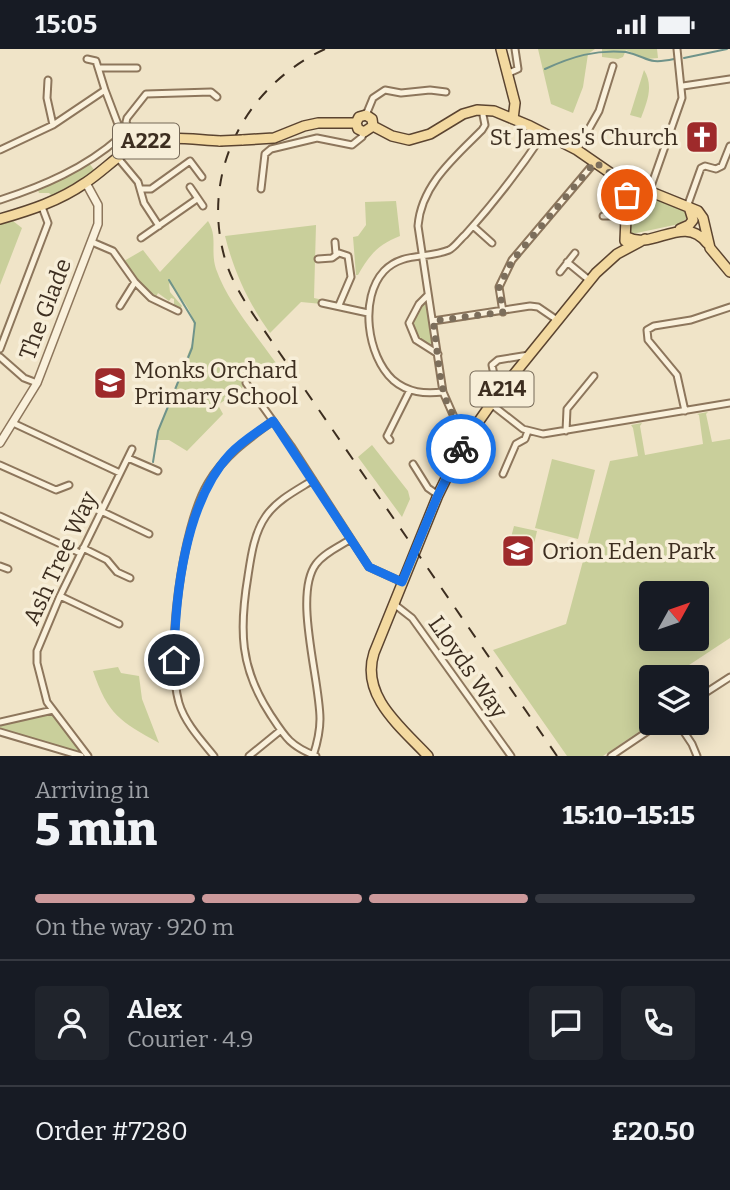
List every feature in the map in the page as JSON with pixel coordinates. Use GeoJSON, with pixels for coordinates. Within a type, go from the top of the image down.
{"type":"FeatureCollection","features":[{"type":"Feature","properties":{"kind":"main road"},"geometry":{"type":"LineString","coordinates":[[501,49],[513,95],[513,119]]}},
{"type":"Feature","properties":{"kind":"main road"},"geometry":{"type":"LineString","coordinates":[[494,111],[506,107],[513,95]]}},
{"type":"Feature","properties":{"kind":"main road"},"geometry":{"type":"LineString","coordinates":[[513,95],[530,126]]}},
{"type":"Feature","properties":{"kind":"main road"},"geometry":{"type":"LineString","coordinates":[[368,129],[372,119],[366,115],[359,117],[356,123],[358,129],[368,129],[409,140],[423,137],[456,117],[477,110],[494,111],[577,150],[619,179],[702,215],[710,248]]}},
{"type":"Feature","properties":{"kind":"main road"},"geometry":{"type":"LineString","coordinates":[[468,113],[513,119]]}},
{"type":"Feature","properties":{"kind":"main road","name":"A222"},"geometry":{"type":"LineString","coordinates":[[0,219],[42,207],[86,183],[136,146],[155,139],[220,141],[274,138],[318,123],[356,123]]}},
{"type":"Feature","properties":{"kind":"main road"},"geometry":{"type":"LineString","coordinates":[[619,179],[627,195],[626,216],[632,241],[675,231],[691,223],[693,217],[688,207]]}},
{"type":"Feature","properties":{"kind":"main road"},"geometry":{"type":"LineString","coordinates":[[627,195],[630,189],[637,187]]}},
{"type":"Feature","properties":{"kind":"main road"},"geometry":{"type":"LineString","coordinates":[[675,231],[697,234],[730,272]]}},
{"type":"Feature","properties":{"kind":"main road","name":"A214"},"geometry":{"type":"LineString","coordinates":[[428,756],[383,705],[371,680],[373,658],[393,603],[438,495],[458,454],[473,431],[498,394],[589,280],[632,241]]}},
{"type":"Feature","properties":{"kind":"street"},"geometry":{"type":"LineString","coordinates":[[507,74],[518,69],[515,49]]}},
{"type":"Feature","properties":{"kind":"street"},"geometry":{"type":"LineString","coordinates":[[649,192],[682,98],[677,49]]}},
{"type":"Feature","properties":{"kind":"street"},"geometry":{"type":"LineString","coordinates":[[0,200],[33,189],[75,169],[119,138],[119,127],[99,68],[95,59],[87,59]]}},
{"type":"Feature","properties":{"kind":"street"},"geometry":{"type":"LineString","coordinates":[[577,150],[599,111],[613,67]]}},
{"type":"Feature","properties":{"kind":"street"},"geometry":{"type":"LineString","coordinates":[[99,68],[137,68]]}},
{"type":"Feature","properties":{"kind":"street"},"geometry":{"type":"LineString","coordinates":[[682,86],[730,79]]}},
{"type":"Feature","properties":{"kind":"street"},"geometry":{"type":"LineString","coordinates":[[48,80],[47,98],[53,125]]}},
{"type":"Feature","properties":{"kind":"street"},"geometry":{"type":"LineString","coordinates":[[0,150],[53,125],[106,90]]}},
{"type":"Feature","properties":{"kind":"street"},"geometry":{"type":"LineString","coordinates":[[366,115],[373,98],[385,90],[401,93],[430,90],[446,92]]}},
{"type":"Feature","properties":{"kind":"street"},"geometry":{"type":"LineString","coordinates":[[136,146],[126,123],[146,94],[211,92],[217,97]]}},
{"type":"Feature","properties":{"kind":"street"},"geometry":{"type":"LineString","coordinates":[[473,431],[454,417],[443,392],[418,226],[424,199],[440,173],[482,130],[485,125],[483,115]]}},
{"type":"Feature","properties":{"kind":"street"},"geometry":{"type":"LineString","coordinates":[[261,189],[265,154],[271,149],[317,138],[352,145],[362,138],[368,129]]}},
{"type":"Feature","properties":{"kind":"street"},"geometry":{"type":"LineString","coordinates":[[443,392],[425,394],[410,390],[393,379],[378,357],[369,332],[368,313],[371,298],[382,273],[395,262],[451,249],[495,201],[544,133]]}},
{"type":"Feature","properties":{"kind":"street"},"geometry":{"type":"LineString","coordinates":[[688,207],[701,168],[705,166],[716,169],[722,166],[730,146]]}},
{"type":"Feature","properties":{"kind":"street"},"geometry":{"type":"LineString","coordinates":[[118,159],[141,189],[144,203],[159,226]]}},
{"type":"Feature","properties":{"kind":"street"},"geometry":{"type":"LineString","coordinates":[[141,189],[151,190],[190,161],[202,177]]}},
{"type":"Feature","properties":{"kind":"street"},"geometry":{"type":"LineString","coordinates":[[503,312],[499,287],[512,261],[595,162]]}},
{"type":"Feature","properties":{"kind":"street","name":"The Glade"},"geometry":{"type":"LineString","coordinates":[[1,438],[37,383],[92,242],[99,214],[98,205],[86,183]]}},
{"type":"Feature","properties":{"kind":"street"},"geometry":{"type":"LineString","coordinates":[[190,187],[203,206]]}},
{"type":"Feature","properties":{"kind":"street"},"geometry":{"type":"LineString","coordinates":[[141,238],[197,199]]}},
{"type":"Feature","properties":{"kind":"street"},"geometry":{"type":"LineString","coordinates":[[0,349],[48,223],[42,207]]}},
{"type":"Feature","properties":{"kind":"street"},"geometry":{"type":"LineString","coordinates":[[603,216],[626,216]]}},
{"type":"Feature","properties":{"kind":"street"},"geometry":{"type":"LineString","coordinates":[[473,226],[492,243]]}},
{"type":"Feature","properties":{"kind":"street"},"geometry":{"type":"LineString","coordinates":[[92,242],[113,251],[135,282],[151,297],[170,304],[178,311]]}},
{"type":"Feature","properties":{"kind":"street"},"geometry":{"type":"LineString","coordinates":[[335,242],[337,254]]}},
{"type":"Feature","properties":{"kind":"street"},"geometry":{"type":"LineString","coordinates":[[318,259],[345,253],[348,256],[351,277],[339,305]]}},
{"type":"Feature","properties":{"kind":"street"},"geometry":{"type":"LineString","coordinates":[[560,272],[575,253]]}},
{"type":"Feature","properties":{"kind":"street"},"geometry":{"type":"LineString","coordinates":[[568,263],[589,280]]}},
{"type":"Feature","properties":{"kind":"street"},"geometry":{"type":"LineString","coordinates":[[120,306],[135,282]]}},
{"type":"Feature","properties":{"kind":"street"},"geometry":{"type":"LineString","coordinates":[[428,295],[419,304],[409,323],[416,340],[438,354]]}},
{"type":"Feature","properties":{"kind":"street"},"geometry":{"type":"LineString","coordinates":[[322,303],[368,313]]}},
{"type":"Feature","properties":{"kind":"street"},"geometry":{"type":"LineString","coordinates":[[433,321],[530,306],[538,307],[557,320]]}},
{"type":"Feature","properties":{"kind":"street"},"geometry":{"type":"LineString","coordinates":[[685,411],[677,375],[648,339],[646,332],[653,326],[691,320],[730,307]]}},
{"type":"Feature","properties":{"kind":"street"},"geometry":{"type":"LineString","coordinates":[[498,394],[492,365],[498,360],[529,355]]}},
{"type":"Feature","properties":{"kind":"street"},"geometry":{"type":"LineString","coordinates":[[0,356],[27,379],[37,383]]}},
{"type":"Feature","properties":{"kind":"street"},"geometry":{"type":"LineString","coordinates":[[566,431],[567,409],[594,376]]}},
{"type":"Feature","properties":{"kind":"street"},"geometry":{"type":"LineString","coordinates":[[246,383],[370,569],[402,582]]}},
{"type":"Feature","properties":{"kind":"street"},"geometry":{"type":"LineString","coordinates":[[390,440],[387,436],[410,390]]}},
{"type":"Feature","properties":{"kind":"street"},"geometry":{"type":"LineString","coordinates":[[491,404],[528,431],[543,434],[730,403]]}},
{"type":"Feature","properties":{"kind":"street"},"geometry":{"type":"LineString","coordinates":[[214,756],[182,712],[176,692],[174,639],[185,559],[198,505],[207,484],[234,450],[273,421]]}},
{"type":"Feature","properties":{"kind":"street"},"geometry":{"type":"LineString","coordinates":[[13,423],[120,473]]}},
{"type":"Feature","properties":{"kind":"street"},"geometry":{"type":"LineString","coordinates":[[503,474],[516,444],[525,439],[528,431]]}},
{"type":"Feature","properties":{"kind":"street","name":"Ash Tree Way"},"geometry":{"type":"LineString","coordinates":[[88,756],[46,700],[37,654],[60,596],[132,449]]}},
{"type":"Feature","properties":{"kind":"street"},"geometry":{"type":"LineString","coordinates":[[128,458],[158,471]]}},
{"type":"Feature","properties":{"kind":"street"},"geometry":{"type":"LineString","coordinates":[[413,464],[428,488],[438,495]]}},
{"type":"Feature","properties":{"kind":"street"},"geometry":{"type":"LineString","coordinates":[[0,465],[56,490],[69,485]]}},
{"type":"Feature","properties":{"kind":"street"},"geometry":{"type":"LineString","coordinates":[[313,480],[284,498],[267,514],[255,540],[246,588],[242,634],[245,660],[260,697],[293,745],[314,756],[320,716],[307,615],[309,590],[313,569],[321,559],[351,539]]}},
{"type":"Feature","properties":{"kind":"street"},"geometry":{"type":"LineString","coordinates":[[101,511],[149,534]]}},
{"type":"Feature","properties":{"kind":"street"},"geometry":{"type":"LineString","coordinates":[[0,516],[107,560],[117,572],[130,578]]}},
{"type":"Feature","properties":{"kind":"street"},"geometry":{"type":"LineString","coordinates":[[0,566],[8,569]]}},
{"type":"Feature","properties":{"kind":"street"},"geometry":{"type":"LineString","coordinates":[[60,596],[119,624]]}},
{"type":"Feature","properties":{"kind":"street","name":"Lloyds Way"},"geometry":{"type":"LineString","coordinates":[[393,603],[412,618],[510,756]]}},
{"type":"Feature","properties":{"kind":"street"},"geometry":{"type":"LineString","coordinates":[[709,691],[730,677]]}},
{"type":"Feature","properties":{"kind":"street"},"geometry":{"type":"LineString","coordinates":[[0,722],[53,710]]}},
{"type":"Feature","properties":{"kind":"street"},"geometry":{"type":"LineString","coordinates":[[249,756],[281,730]]}},
{"type":"Feature","properties":{"kind":"street"},"geometry":{"type":"LineString","coordinates":[[0,732],[81,756]]}},
{"type":"Feature","properties":{"kind":"street"},"geometry":{"type":"LineString","coordinates":[[612,756],[643,735]]}},
{"type":"Feature","properties":{"kind":"street"},"geometry":{"type":"LineString","coordinates":[[686,735],[697,756]]}},
{"type":"Feature","properties":{"kind":"green space"},"geometry":{"type":"Polygon","coordinates":[[[538,49],[595,49],[588,54],[583,87],[573,113],[551,104],[538,49]]]}},
{"type":"Feature","properties":{"kind":"green space"},"geometry":{"type":"Polygon","coordinates":[[[602,49],[657,49],[658,58],[646,59],[626,50],[623,57],[618,59],[602,57],[602,49]]]}},
{"type":"Feature","properties":{"kind":"green space"},"geometry":{"type":"Polygon","coordinates":[[[644,70],[649,88],[641,118],[630,115],[644,70]]]}},
{"type":"Feature","properties":{"kind":"green space"},"geometry":{"type":"Polygon","coordinates":[[[89,163],[95,171],[52,196],[49,193],[39,193],[38,190],[89,163]]]}},
{"type":"Feature","properties":{"kind":"green space"},"geometry":{"type":"Polygon","coordinates":[[[634,191],[682,208],[687,218],[679,224],[632,234],[628,231],[629,196],[634,191]]]}},
{"type":"Feature","properties":{"kind":"green space"},"geometry":{"type":"Polygon","coordinates":[[[396,201],[400,236],[375,251],[356,275],[353,237],[358,236],[366,225],[365,202],[396,201]]]}},
{"type":"Feature","properties":{"kind":"green space"},"geometry":{"type":"Polygon","coordinates":[[[13,221],[22,228],[0,285],[0,224],[13,221]]]}},
{"type":"Feature","properties":{"kind":"green space"},"geometry":{"type":"Polygon","coordinates":[[[208,221],[213,233],[214,262],[221,282],[276,363],[218,405],[223,414],[187,451],[169,440],[155,440],[193,341],[192,316],[169,283],[170,292],[182,306],[180,309],[174,305],[174,299],[169,301],[158,293],[156,297],[138,280],[124,261],[143,250],[160,272],[208,221]]]}},
{"type":"Feature","properties":{"kind":"green space"},"geometry":{"type":"Polygon","coordinates":[[[316,225],[314,298],[323,300],[322,304],[301,302],[270,333],[243,286],[225,236],[316,225]]]}},
{"type":"Feature","properties":{"kind":"green space"},"geometry":{"type":"Polygon","coordinates":[[[428,295],[438,354],[416,340],[409,323],[419,304],[428,295]]]}},
{"type":"Feature","properties":{"kind":"green space"},"geometry":{"type":"Polygon","coordinates":[[[708,412],[706,414],[712,442],[730,439],[730,638],[689,665],[639,665],[639,732],[603,756],[567,756],[493,650],[566,624],[610,461],[638,456],[631,425],[642,423],[640,426],[645,455],[703,444],[697,414],[708,412]]]}},
{"type":"Feature","properties":{"kind":"green space"},"geometry":{"type":"Polygon","coordinates":[[[372,445],[408,491],[410,499],[402,517],[358,457],[372,445]]]}},
{"type":"Feature","properties":{"kind":"green space"},"geometry":{"type":"Polygon","coordinates":[[[552,459],[595,470],[578,539],[535,528],[552,459]]]}},
{"type":"Feature","properties":{"kind":"green space"},"geometry":{"type":"Polygon","coordinates":[[[514,526],[537,531],[529,566],[505,560],[514,526]]]}},
{"type":"Feature","properties":{"kind":"green space"},"geometry":{"type":"Polygon","coordinates":[[[118,667],[121,673],[139,676],[142,699],[159,743],[125,722],[104,698],[93,671],[118,667]]]}},
{"type":"Feature","properties":{"kind":"green space"},"geometry":{"type":"Polygon","coordinates":[[[51,713],[82,751],[80,753],[0,730],[0,724],[51,713]]]}},
{"type":"Feature","properties":{"kind":"waterway"},"geometry":{"type":"LineString","coordinates":[[684,58],[727,49]]}},
{"type":"Feature","properties":{"kind":"waterway"},"geometry":{"type":"LineString","coordinates":[[545,69],[574,58],[604,52],[626,52],[653,61],[674,59]]}},
{"type":"Feature","properties":{"kind":"waterway"},"geometry":{"type":"LineString","coordinates":[[153,462],[158,431],[192,348],[195,323],[169,280]]}},
{"type":"Feature","properties":{"kind":"railway"},"geometry":{"type":"LineString","coordinates":[[325,49],[297,65],[272,85],[252,109],[236,136],[225,165],[219,195],[219,227],[225,259],[238,289],[255,317],[557,756]]}},
{"type":"Feature","properties":{"kind":"way so far"},"geometry":{"type":"LineString","coordinates":[[461,449],[473,431],[454,417],[443,392],[433,321],[503,312],[499,287],[512,261],[595,162],[623,183],[627,195]]}},
{"type":"Feature","properties":{"kind":"place","name":"St James's Church"},"geometry":{"type":"Point","coordinates":[702,137]}},
{"type":"Feature","properties":{"kind":"place","name":"Monks Orchard Primary School"},"geometry":{"type":"Point","coordinates":[110,383]}},
{"type":"Feature","properties":{"kind":"place","name":"Orion Eden Park"},"geometry":{"type":"Point","coordinates":[518,551]}},
{"type":"Feature","properties":{"kind":"route"},"geometry":{"type":"LineString","coordinates":[[174,660],[174,639],[185,559],[198,505],[213,475],[245,441],[273,421],[369,567],[402,582],[438,495],[461,449]]}}]}
